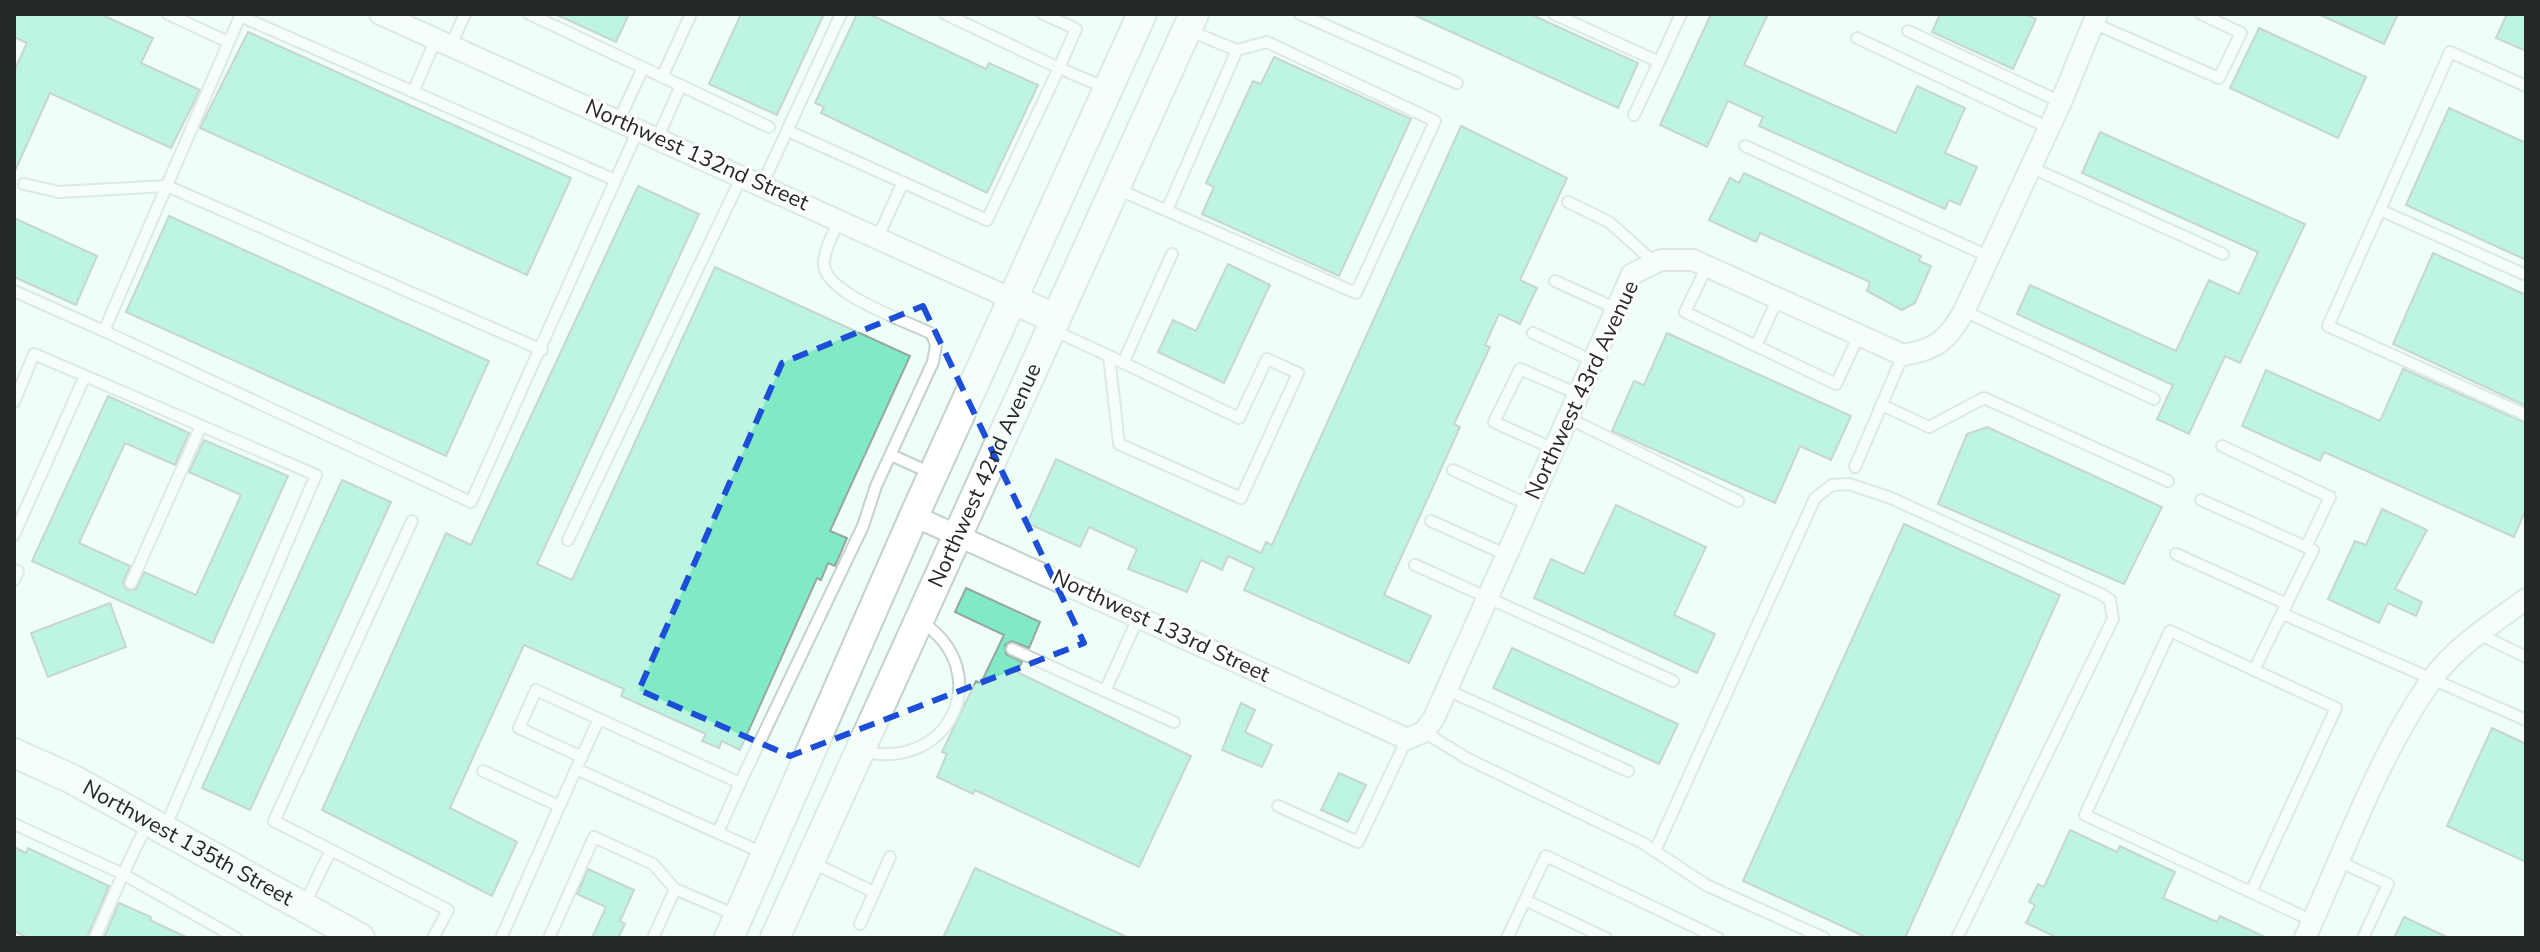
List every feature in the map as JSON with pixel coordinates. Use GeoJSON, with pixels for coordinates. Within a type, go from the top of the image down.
{"type":"FeatureCollection","features":[{"type":"Feature","properties":{"kind":"main road"},"geometry":{"type":"LineString","coordinates":[[734,927],[914,516],[1142,14]]}},
{"type":"Feature","properties":{"kind":"main road","name":"Northwest 42nd Avenue"},"geometry":{"type":"LineString","coordinates":[[775,938],[1190,22]]}},
{"type":"Feature","properties":{"kind":"main road"},"geometry":{"type":"LineString","coordinates":[[1012,299],[1053,324]]}},
{"type":"Feature","properties":{"kind":"main road","name":"Northwest 135th Street"},"geometry":{"type":"LineString","coordinates":[[14,753],[72,779],[352,936]]}},
{"type":"Feature","properties":{"kind":"street","name":"Northwest 132nd Street"},"geometry":{"type":"LineString","coordinates":[[380,14],[1012,299]]}},
{"type":"Feature","properties":{"kind":"street"},"geometry":{"type":"LineString","coordinates":[[1903,355],[1929,351],[1949,338],[2061,102],[2095,19]]}},
{"type":"Feature","properties":{"kind":"street","name":"Northwest 43rd Avenue"},"geometry":{"type":"LineString","coordinates":[[1416,736],[1447,690],[1632,274],[1655,263],[1693,260],[1903,355]]}},
{"type":"Feature","properties":{"kind":"street","name":"Northwest 133rd Street"},"geometry":{"type":"LineString","coordinates":[[914,516],[1416,736]]}},
{"type":"Feature","properties":{"kind":"street"},"geometry":{"type":"LineString","coordinates":[[2309,929],[2394,743],[2433,678],[2479,634],[2526,599]]}},
{"type":"Feature","properties":{"kind":"lane"},"geometry":{"type":"LineString","coordinates":[[168,14],[228,42]]}},
{"type":"Feature","properties":{"kind":"lane"},"geometry":{"type":"LineString","coordinates":[[413,92],[443,42],[465,14]]}},
{"type":"Feature","properties":{"kind":"lane"},"geometry":{"type":"LineString","coordinates":[[529,14],[769,127]]}},
{"type":"Feature","properties":{"kind":"lane"},"geometry":{"type":"LineString","coordinates":[[662,77],[691,14]]}},
{"type":"Feature","properties":{"kind":"lane"},"geometry":{"type":"LineString","coordinates":[[762,185],[841,14]]}},
{"type":"Feature","properties":{"kind":"lane"},"geometry":{"type":"LineString","coordinates":[[945,14],[1108,89]]}},
{"type":"Feature","properties":{"kind":"lane"},"geometry":{"type":"LineString","coordinates":[[788,131],[987,220],[1076,29],[1043,14]]}},
{"type":"Feature","properties":{"kind":"lane"},"geometry":{"type":"LineString","coordinates":[[1300,14],[1457,83]]}},
{"type":"Feature","properties":{"kind":"lane"},"geometry":{"type":"LineString","coordinates":[[1554,14],[1659,62]]}},
{"type":"Feature","properties":{"kind":"lane"},"geometry":{"type":"LineString","coordinates":[[1634,115],[1681,14]]}},
{"type":"Feature","properties":{"kind":"lane"},"geometry":{"type":"LineString","coordinates":[[2095,19],[2219,78],[2241,33],[2201,14]]}},
{"type":"Feature","properties":{"kind":"lane"},"geometry":{"type":"LineString","coordinates":[[104,331],[240,15],[615,180]]}},
{"type":"Feature","properties":{"kind":"lane"},"geometry":{"type":"LineString","coordinates":[[1115,188],[1356,293],[1435,121],[1267,42],[1237,50],[1190,22]]}},
{"type":"Feature","properties":{"kind":"lane"},"geometry":{"type":"LineString","coordinates":[[1908,31],[2061,102]]}},
{"type":"Feature","properties":{"kind":"lane"},"geometry":{"type":"LineString","coordinates":[[1857,38],[2049,128]]}},
{"type":"Feature","properties":{"kind":"lane"},"geometry":{"type":"LineString","coordinates":[[1167,210],[1237,50]]}},
{"type":"Feature","properties":{"kind":"lane"},"geometry":{"type":"LineString","coordinates":[[2526,86],[2450,52],[2328,326],[2526,415]]}},
{"type":"Feature","properties":{"kind":"lane"},"geometry":{"type":"LineString","coordinates":[[14,291],[471,502],[542,350],[615,180],[643,68]]}},
{"type":"Feature","properties":{"kind":"lane"},"geometry":{"type":"LineString","coordinates":[[658,137],[681,85]]}},
{"type":"Feature","properties":{"kind":"lane"},"geometry":{"type":"LineString","coordinates":[[1745,146],[1988,256]]}},
{"type":"Feature","properties":{"kind":"lane"},"geometry":{"type":"LineString","coordinates":[[2030,167],[2223,254]]}},
{"type":"Feature","properties":{"kind":"lane"},"geometry":{"type":"LineString","coordinates":[[568,540],[742,176]]}},
{"type":"Feature","properties":{"kind":"lane"},"geometry":{"type":"LineString","coordinates":[[878,237],[903,182]]}},
{"type":"Feature","properties":{"kind":"lane"},"geometry":{"type":"LineString","coordinates":[[24,184],[59,192],[167,186],[542,350]]}},
{"type":"Feature","properties":{"kind":"lane"},"geometry":{"type":"LineString","coordinates":[[1568,202],[1609,222],[1655,263]]}},
{"type":"Feature","properties":{"kind":"lane"},"geometry":{"type":"LineString","coordinates":[[2380,210],[2526,275]]}},
{"type":"Feature","properties":{"kind":"lane"},"geometry":{"type":"LineString","coordinates":[[718,832],[827,604],[933,362],[936,345],[932,334],[844,292],[828,278],[823,263],[839,220]]}},
{"type":"Feature","properties":{"kind":"lane"},"geometry":{"type":"LineString","coordinates":[[1123,363],[1172,254]]}},
{"type":"Feature","properties":{"kind":"lane"},"geometry":{"type":"LineString","coordinates":[[1707,266],[1685,312],[1836,384],[1859,335]]}},
{"type":"Feature","properties":{"kind":"lane"},"geometry":{"type":"LineString","coordinates":[[1555,281],[1617,309]]}},
{"type":"Feature","properties":{"kind":"lane"},"geometry":{"type":"LineString","coordinates":[[1756,346],[1778,298]]}},
{"type":"Feature","properties":{"kind":"lane"},"geometry":{"type":"LineString","coordinates":[[1964,311],[2154,399]]}},
{"type":"Feature","properties":{"kind":"lane"},"geometry":{"type":"LineString","coordinates":[[1053,324],[1109,356],[1239,418],[1267,359],[1298,373],[1241,498],[1119,444],[1109,356]]}},
{"type":"Feature","properties":{"kind":"lane"},"geometry":{"type":"LineString","coordinates":[[1533,333],[1593,361]]}},
{"type":"Feature","properties":{"kind":"lane"},"geometry":{"type":"LineString","coordinates":[[14,402],[34,354],[316,475],[156,825],[123,874],[95,938]]}},
{"type":"Feature","properties":{"kind":"lane"},"geometry":{"type":"LineString","coordinates":[[1855,467],[1903,355]]}},
{"type":"Feature","properties":{"kind":"lane"},"geometry":{"type":"LineString","coordinates":[[1554,449],[1494,422],[1520,369],[1578,394]]}},
{"type":"Feature","properties":{"kind":"lane"},"geometry":{"type":"LineString","coordinates":[[14,535],[85,376]]}},
{"type":"Feature","properties":{"kind":"lane"},"geometry":{"type":"LineString","coordinates":[[1882,405],[1929,427],[1984,398],[2168,481]]}},
{"type":"Feature","properties":{"kind":"lane"},"geometry":{"type":"LineString","coordinates":[[1568,418],[1738,501]]}},
{"type":"Feature","properties":{"kind":"lane"},"geometry":{"type":"LineString","coordinates":[[131,583],[201,426]]}},
{"type":"Feature","properties":{"kind":"lane"},"geometry":{"type":"LineString","coordinates":[[2222,446],[2330,497],[2306,547]]}},
{"type":"Feature","properties":{"kind":"lane"},"geometry":{"type":"LineString","coordinates":[[891,455],[933,474]]}},
{"type":"Feature","properties":{"kind":"lane"},"geometry":{"type":"LineString","coordinates":[[1453,470],[1529,505]]}},
{"type":"Feature","properties":{"kind":"lane"},"geometry":{"type":"LineString","coordinates":[[1655,851],[1815,498],[1832,485],[1849,484],[1891,498],[2101,594],[2110,600],[2113,611],[2113,619],[1957,938]]}},
{"type":"Feature","properties":{"kind":"lane"},"geometry":{"type":"LineString","coordinates":[[2201,500],[2313,550],[2254,670]]}},
{"type":"Feature","properties":{"kind":"lane"},"geometry":{"type":"LineString","coordinates":[[412,521],[274,821],[448,910],[433,938]]}},
{"type":"Feature","properties":{"kind":"lane"},"geometry":{"type":"LineString","coordinates":[[1431,521],[1507,555]]}},
{"type":"Feature","properties":{"kind":"lane"},"geometry":{"type":"LineString","coordinates":[[2176,554],[2285,609],[2526,720]]}},
{"type":"Feature","properties":{"kind":"lane"},"geometry":{"type":"LineString","coordinates":[[1415,565],[1673,681]]}},
{"type":"Feature","properties":{"kind":"lane"},"geometry":{"type":"LineString","coordinates":[[14,570],[18,571],[14,580]]}},
{"type":"Feature","properties":{"kind":"lane"},"geometry":{"type":"LineString","coordinates":[[1105,691],[1139,616]]}},
{"type":"Feature","properties":{"kind":"lane"},"geometry":{"type":"LineString","coordinates":[[860,750],[881,756],[904,754],[933,739],[954,714],[960,693],[958,670],[951,649],[937,632],[919,619]]}},
{"type":"Feature","properties":{"kind":"lane"},"geometry":{"type":"LineString","coordinates":[[2251,892],[2336,708],[2170,631],[2085,815],[2251,892],[2309,929]]}},
{"type":"Feature","properties":{"kind":"lane"},"geometry":{"type":"LineString","coordinates":[[2479,634],[2526,657]]}},
{"type":"Feature","properties":{"kind":"lane"},"geometry":{"type":"LineString","coordinates":[[1012,649],[1174,722]]}},
{"type":"Feature","properties":{"kind":"lane"},"geometry":{"type":"LineString","coordinates":[[582,757],[519,728],[536,690],[740,783]]}},
{"type":"Feature","properties":{"kind":"lane"},"geometry":{"type":"LineString","coordinates":[[1447,690],[1628,771]]}},
{"type":"Feature","properties":{"kind":"lane"},"geometry":{"type":"LineString","coordinates":[[501,938],[599,719]]}},
{"type":"Feature","properties":{"kind":"lane"},"geometry":{"type":"LineString","coordinates":[[1278,806],[1358,842],[1416,736],[1655,851],[1706,885],[1824,938]]}},
{"type":"Feature","properties":{"kind":"lane"},"geometry":{"type":"LineString","coordinates":[[576,769],[766,854]]}},
{"type":"Feature","properties":{"kind":"lane"},"geometry":{"type":"LineString","coordinates":[[483,771],[559,806]]}},
{"type":"Feature","properties":{"kind":"lane"},"geometry":{"type":"LineString","coordinates":[[14,824],[123,874],[236,938]]}},
{"type":"Feature","properties":{"kind":"lane"},"geometry":{"type":"LineString","coordinates":[[549,938],[594,837],[653,864],[675,889],[734,927]]}},
{"type":"Feature","properties":{"kind":"lane"},"geometry":{"type":"LineString","coordinates":[[303,907],[331,850]]}},
{"type":"Feature","properties":{"kind":"lane"},"geometry":{"type":"LineString","coordinates":[[1507,938],[1546,856],[1718,938]]}},
{"type":"Feature","properties":{"kind":"lane"},"geometry":{"type":"LineString","coordinates":[[860,924],[890,857]]}},
{"type":"Feature","properties":{"kind":"lane"},"geometry":{"type":"LineString","coordinates":[[810,861],[874,892]]}},
{"type":"Feature","properties":{"kind":"lane"},"geometry":{"type":"LineString","coordinates":[[2340,862],[2388,884],[2363,938]]}},
{"type":"Feature","properties":{"kind":"lane"},"geometry":{"type":"LineString","coordinates":[[653,938],[675,889]]}},
{"type":"Feature","properties":{"kind":"lane"},"geometry":{"type":"LineString","coordinates":[[1525,900],[1606,938]]}},
{"type":"Feature","properties":{"kind":"highlighted area"},"geometry":{"type":"Polygon","coordinates":[[[923,306],[1084,643],[790,756],[639,690],[782,363],[923,306]]]}},
{"type":"Feature","properties":{"kind":"building"},"geometry":{"type":"Polygon","coordinates":[[[14,14],[100,14],[153,38],[141,63],[200,90],[171,148],[50,93],[14,173],[14,71],[27,43],[14,37],[14,14]]]}},
{"type":"Feature","properties":{"kind":"building"},"geometry":{"type":"Polygon","coordinates":[[[555,14],[629,14],[616,42],[555,14]]]}},
{"type":"Feature","properties":{"kind":"building"},"geometry":{"type":"Polygon","coordinates":[[[741,14],[824,14],[777,115],[709,84],[741,14]]]}},
{"type":"Feature","properties":{"kind":"building"},"geometry":{"type":"Polygon","coordinates":[[[857,14],[869,14],[986,69],[989,63],[1038,85],[987,193],[821,113],[824,107],[815,103],[857,14]]]}},
{"type":"Feature","properties":{"kind":"building"},"geometry":{"type":"Polygon","coordinates":[[[1412,14],[1530,14],[1638,63],[1618,108],[1412,14]]]}},
{"type":"Feature","properties":{"kind":"building"},"geometry":{"type":"Polygon","coordinates":[[[1711,14],[1768,14],[1744,65],[1896,133],[1917,86],[1965,108],[1945,153],[1977,167],[1960,205],[1949,200],[1945,209],[1759,126],[1763,117],[1728,101],[1707,147],[1660,125],[1711,14]]]}},
{"type":"Feature","properties":{"kind":"building"},"geometry":{"type":"Polygon","coordinates":[[[1940,14],[2025,14],[2036,19],[2013,69],[1932,32],[1940,14]]]}},
{"type":"Feature","properties":{"kind":"building"},"geometry":{"type":"Polygon","coordinates":[[[2318,14],[2398,14],[2384,44],[2318,14]]]}},
{"type":"Feature","properties":{"kind":"building"},"geometry":{"type":"Polygon","coordinates":[[[2507,14],[2526,14],[2526,51],[2496,38],[2507,14]]]}},
{"type":"Feature","properties":{"kind":"building"},"geometry":{"type":"Polygon","coordinates":[[[2259,28],[2366,77],[2338,138],[2230,88],[2259,28]]]}},
{"type":"Feature","properties":{"kind":"building"},"geometry":{"type":"Polygon","coordinates":[[[248,32],[571,178],[527,275],[200,128],[248,32]]]}},
{"type":"Feature","properties":{"kind":"building"},"geometry":{"type":"Polygon","coordinates":[[[1274,57],[1411,119],[1339,276],[1202,214],[1214,187],[1206,183],[1253,81],[1261,84],[1274,57]]]}},
{"type":"Feature","properties":{"kind":"building"},"geometry":{"type":"Polygon","coordinates":[[[2449,108],[2526,143],[2526,260],[2406,205],[2449,108]]]}},
{"type":"Feature","properties":{"kind":"building"},"geometry":{"type":"Polygon","coordinates":[[[1461,126],[1567,178],[1520,280],[1537,288],[1520,324],[1499,314],[1485,345],[1490,347],[1454,424],[1460,427],[1384,595],[1431,616],[1409,663],[1244,590],[1254,568],[1228,556],[1222,570],[1201,560],[1187,592],[1128,569],[1137,549],[1089,527],[1080,547],[1027,523],[1056,459],[1261,553],[1266,542],[1272,545],[1461,126]]]}},
{"type":"Feature","properties":{"kind":"building"},"geometry":{"type":"Polygon","coordinates":[[[2100,132],[2305,224],[2240,363],[2225,356],[2189,434],[2157,419],[2173,385],[2017,314],[2030,285],[2176,351],[2209,280],[2239,294],[2258,252],[2082,173],[2100,132]]]}},
{"type":"Feature","properties":{"kind":"building"},"geometry":{"type":"Polygon","coordinates":[[[1744,173],[1921,256],[1919,261],[1931,266],[1915,303],[1902,310],[1867,291],[1870,282],[1760,233],[1756,242],[1709,220],[1730,178],[1739,183],[1744,173]]]}},
{"type":"Feature","properties":{"kind":"building"},"geometry":{"type":"Polygon","coordinates":[[[638,186],[699,214],[537,564],[572,580],[715,267],[910,356],[830,531],[847,538],[835,566],[828,563],[821,580],[817,578],[740,750],[722,741],[719,748],[702,741],[706,734],[621,696],[624,689],[524,645],[450,808],[517,842],[492,896],[322,810],[446,533],[471,545],[638,186]]]}},
{"type":"Feature","properties":{"kind":"building"},"geometry":{"type":"Polygon","coordinates":[[[169,216],[489,361],[446,456],[126,312],[169,216]]]}},
{"type":"Feature","properties":{"kind":"building"},"geometry":{"type":"Polygon","coordinates":[[[14,218],[97,256],[76,305],[14,277],[14,218]]]}},
{"type":"Feature","properties":{"kind":"building"},"geometry":{"type":"Polygon","coordinates":[[[2433,253],[2526,295],[2526,406],[2393,344],[2433,253]]]}},
{"type":"Feature","properties":{"kind":"building"},"geometry":{"type":"Polygon","coordinates":[[[1228,264],[1270,285],[1224,383],[1158,352],[1173,320],[1196,331],[1228,264]]]}},
{"type":"Feature","properties":{"kind":"building"},"geometry":{"type":"Polygon","coordinates":[[[1667,333],[1851,416],[1831,460],[1800,446],[1775,503],[1612,431],[1634,381],[1644,385],[1667,333]]]}},
{"type":"Feature","properties":{"kind":"building"},"geometry":{"type":"Polygon","coordinates":[[[2403,369],[2526,423],[2526,509],[2514,537],[2324,452],[2320,461],[2242,426],[2266,370],[2380,421],[2403,369]]]}},
{"type":"Feature","properties":{"kind":"building"},"geometry":{"type":"Polygon","coordinates":[[[108,396],[189,433],[175,465],[125,443],[79,543],[130,566],[123,583],[127,590],[136,589],[144,572],[196,595],[241,495],[189,472],[204,440],[288,476],[213,643],[32,561],[108,396]]]}},
{"type":"Feature","properties":{"kind":"building"},"geometry":{"type":"Polygon","coordinates":[[[1987,427],[2162,507],[2124,584],[1938,504],[1967,434],[1987,427]]]}},
{"type":"Feature","properties":{"kind":"building"},"geometry":{"type":"Polygon","coordinates":[[[342,480],[391,502],[250,810],[202,788],[342,480]]]}},
{"type":"Feature","properties":{"kind":"building"},"geometry":{"type":"Polygon","coordinates":[[[1616,505],[1706,547],[1674,615],[1715,634],[1697,673],[1534,598],[1551,559],[1584,574],[1616,505]]]}},
{"type":"Feature","properties":{"kind":"building"},"geometry":{"type":"Polygon","coordinates":[[[2382,509],[2427,530],[2395,589],[2422,602],[2416,616],[2388,603],[2379,623],[2328,599],[2355,541],[2366,545],[2382,509]]]}},
{"type":"Feature","properties":{"kind":"building"},"geometry":{"type":"Polygon","coordinates":[[[1904,524],[2060,595],[1905,938],[1868,938],[1743,881],[1904,524]]]}},
{"type":"Feature","properties":{"kind":"building"},"geometry":{"type":"Polygon","coordinates":[[[966,588],[1040,622],[1029,648],[1012,641],[1005,645],[1006,654],[1022,662],[1017,672],[1191,756],[1139,867],[975,790],[973,794],[937,777],[947,754],[942,752],[976,681],[981,683],[1004,635],[955,612],[966,588]]]}},
{"type":"Feature","properties":{"kind":"building"},"geometry":{"type":"Polygon","coordinates":[[[110,603],[126,647],[48,677],[31,633],[110,603]]]}},
{"type":"Feature","properties":{"kind":"building"},"geometry":{"type":"Polygon","coordinates":[[[1512,648],[1678,724],[1659,764],[1493,688],[1512,648]]]}},
{"type":"Feature","properties":{"kind":"building"},"geometry":{"type":"Polygon","coordinates":[[[1241,703],[1255,710],[1245,732],[1272,745],[1262,767],[1222,750],[1241,703]]]}},
{"type":"Feature","properties":{"kind":"building"},"geometry":{"type":"Polygon","coordinates":[[[2492,728],[2526,744],[2526,862],[2447,826],[2492,728]]]}},
{"type":"Feature","properties":{"kind":"building"},"geometry":{"type":"Polygon","coordinates":[[[1339,773],[1366,785],[1348,822],[1321,810],[1339,773]]]}},
{"type":"Feature","properties":{"kind":"building"},"geometry":{"type":"Polygon","coordinates":[[[2070,830],[2117,852],[2120,846],[2175,872],[2163,898],[2217,922],[2220,916],[2267,938],[2058,938],[2026,923],[2035,905],[2029,902],[2038,884],[2044,887],[2070,830]]]}},
{"type":"Feature","properties":{"kind":"building"},"geometry":{"type":"Polygon","coordinates":[[[14,847],[26,853],[28,848],[109,886],[87,938],[28,938],[14,931],[14,847]]]}},
{"type":"Feature","properties":{"kind":"building"},"geometry":{"type":"Polygon","coordinates":[[[975,868],[1129,938],[943,938],[975,868]]]}},
{"type":"Feature","properties":{"kind":"building"},"geometry":{"type":"Polygon","coordinates":[[[588,869],[634,890],[620,921],[625,924],[618,938],[592,938],[606,907],[577,894],[588,869]]]}},
{"type":"Feature","properties":{"kind":"building"},"geometry":{"type":"Polygon","coordinates":[[[119,903],[151,917],[150,920],[188,938],[104,938],[119,903]]]}},
{"type":"Feature","properties":{"kind":"building"},"geometry":{"type":"Polygon","coordinates":[[[2404,917],[2449,938],[2394,938],[2404,917]]]}}]}
